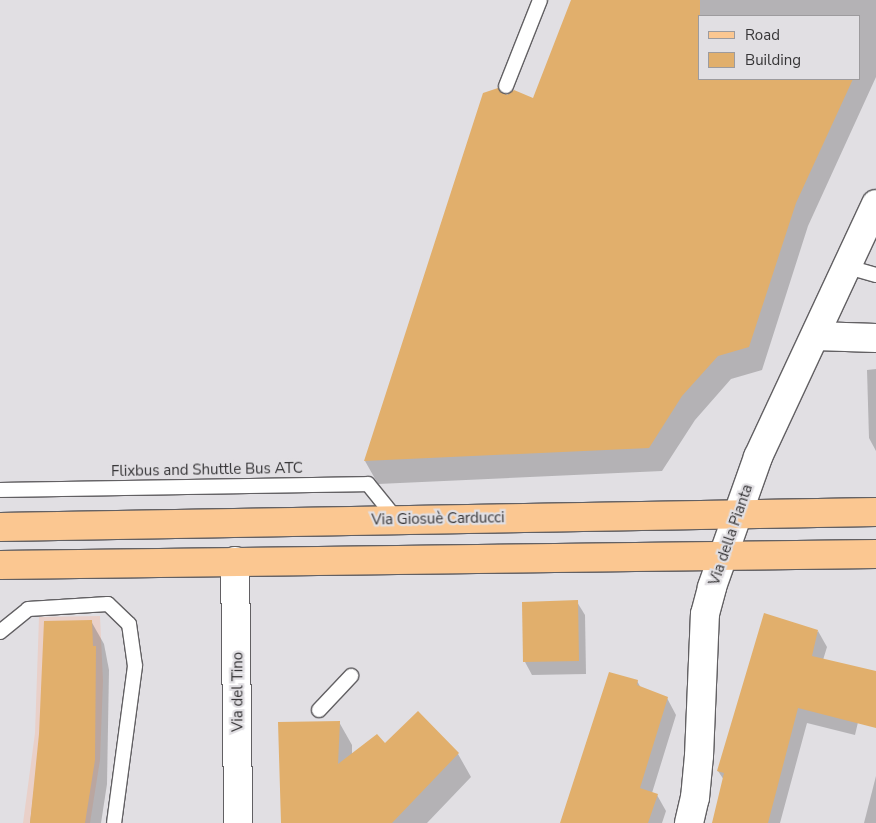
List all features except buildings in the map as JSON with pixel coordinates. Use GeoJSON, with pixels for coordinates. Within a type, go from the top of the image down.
{"type":"FeatureCollection","features":[{"type":"Feature","properties":{"kind":"main road","name":"Via Giosuè Carducci"},"geometry":{"type":"LineString","coordinates":[[0,527],[876,512]]}},
{"type":"Feature","properties":{"kind":"main road"},"geometry":{"type":"LineString","coordinates":[[0,565],[876,554]]}},
{"type":"Feature","properties":{"kind":"street","name":"Via della Pianta"},"geometry":{"type":"LineString","coordinates":[[689,823],[695,798],[699,756],[705,614],[758,457],[876,204]]}},
{"type":"Feature","properties":{"kind":"street"},"geometry":{"type":"LineString","coordinates":[[815,336],[876,338]]}},
{"type":"Feature","properties":{"kind":"street","name":"Via del Tino"},"geometry":{"type":"LineString","coordinates":[[235,561],[238,823]]}},
{"type":"Feature","properties":{"kind":"lane"},"geometry":{"type":"LineString","coordinates":[[506,86],[540,0]]}},
{"type":"Feature","properties":{"kind":"lane"},"geometry":{"type":"LineString","coordinates":[[848,267],[876,274]]}},
{"type":"Feature","properties":{"kind":"lane","name":"Flixbus and Shuttle Bus ATC"},"geometry":{"type":"LineString","coordinates":[[0,490],[368,484],[397,520]]}},
{"type":"Feature","properties":{"kind":"lane"},"geometry":{"type":"LineString","coordinates":[[0,632],[28,609],[108,604],[129,624],[135,666],[114,823]]}},
{"type":"Feature","properties":{"kind":"lane"},"geometry":{"type":"LineString","coordinates":[[319,710],[351,676]]}},
{"type":"Feature","properties":{"kind":"shaded area"},"geometry":{"type":"Polygon","coordinates":[[[100,616],[103,681],[100,760],[90,823],[23,823],[35,733],[39,617],[100,616]]]}}]}
